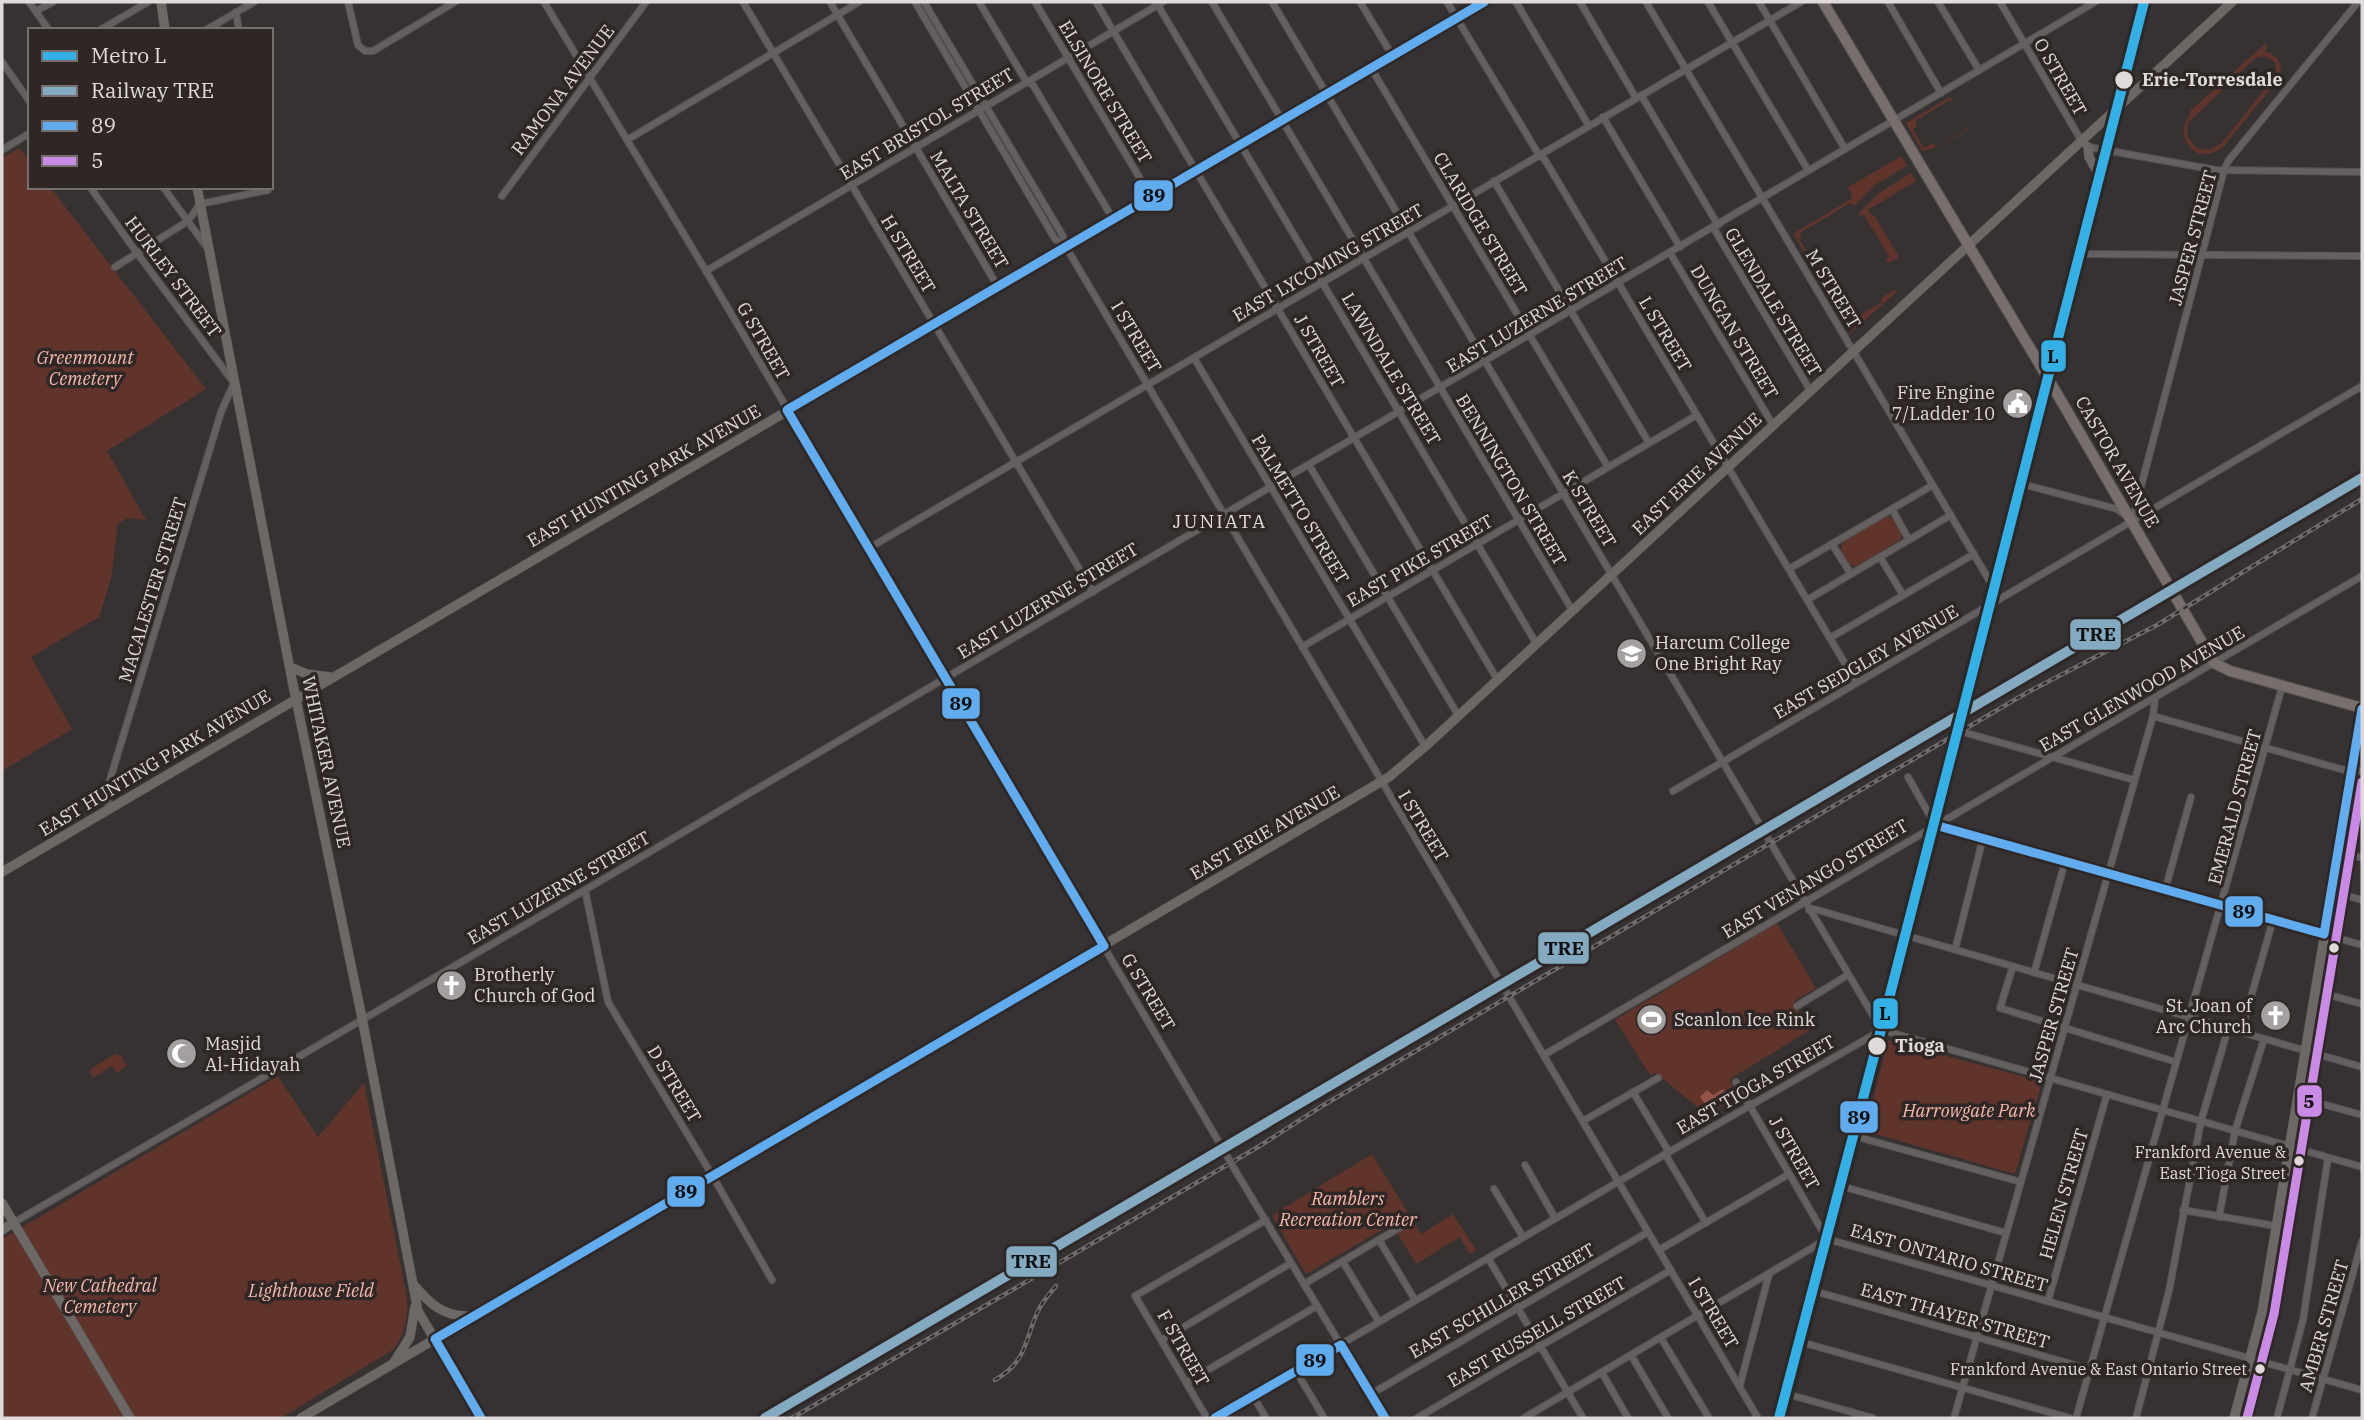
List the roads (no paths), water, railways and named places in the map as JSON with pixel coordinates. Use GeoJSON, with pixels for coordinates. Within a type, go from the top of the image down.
{"type":"FeatureCollection","features":[{"type":"Feature","properties":{"kind":"main road"},"geometry":{"type":"LineString","coordinates":[[161,2],[166,28]]}},
{"type":"Feature","properties":{"kind":"main road","name":"EAST HUNTING PARK AVENUE"},"geometry":{"type":"LineString","coordinates":[[2,872],[1484,2]]}},
{"type":"Feature","properties":{"kind":"main road","name":"CASTOR AVENUE"},"geometry":{"type":"LineString","coordinates":[[1823,2],[2214,663]]}},
{"type":"Feature","properties":{"kind":"main road"},"geometry":{"type":"LineString","coordinates":[[1781,1418],[2146,2]]}},
{"type":"Feature","properties":{"kind":"main road","name":"EAST ERIE AVENUE"},"geometry":{"type":"LineString","coordinates":[[301,1418],[1381,782],[1425,746],[1968,246],[2085,144],[2120,105],[2232,2]]}},
{"type":"Feature","properties":{"kind":"main road"},"geometry":{"type":"LineString","coordinates":[[2085,144],[2101,178]]}},
{"type":"Feature","properties":{"kind":"main road","name":"WHITAKER AVENUE"},"geometry":{"type":"LineString","coordinates":[[197,189],[418,1311],[481,1418]]}},
{"type":"Feature","properties":{"kind":"main road"},"geometry":{"type":"LineString","coordinates":[[2214,663],[2230,671],[2282,687],[2362,708],[2262,1312],[2234,1418]]}},
{"type":"Feature","properties":{"kind":"main road"},"geometry":{"type":"LineString","coordinates":[[290,667],[315,676],[332,677]]}},
{"type":"Feature","properties":{"kind":"main road"},"geometry":{"type":"LineString","coordinates":[[2,1203],[130,1418]]}},
{"type":"Feature","properties":{"kind":"main road"},"geometry":{"type":"LineString","coordinates":[[2,1230],[13,1223]]}},
{"type":"Feature","properties":{"kind":"main road"},"geometry":{"type":"LineString","coordinates":[[413,1283],[429,1303],[442,1312],[458,1317],[471,1316],[482,1311]]}},
{"type":"Feature","properties":{"kind":"main road"},"geometry":{"type":"LineString","coordinates":[[388,1367],[410,1337],[415,1298]]}},
{"type":"Feature","properties":{"kind":"street"},"geometry":{"type":"LineString","coordinates":[[29,2],[48,28]]}},
{"type":"Feature","properties":{"kind":"street"},"geometry":{"type":"LineString","coordinates":[[36,11],[53,2]]}},
{"type":"Feature","properties":{"kind":"street"},"geometry":{"type":"LineString","coordinates":[[103,28],[148,2]]}},
{"type":"Feature","properties":{"kind":"street"},"geometry":{"type":"LineString","coordinates":[[209,28],[239,8],[254,2]]}},
{"type":"Feature","properties":{"kind":"street"},"geometry":{"type":"LineString","coordinates":[[351,3],[358,46],[365,51],[373,51],[455,2]]}},
{"type":"Feature","properties":{"kind":"street","name":"G STREET"},"geometry":{"type":"LineString","coordinates":[[544,2],[1385,1418]]}},
{"type":"Feature","properties":{"kind":"street","name":"RAMONA AVENUE"},"geometry":{"type":"LineString","coordinates":[[502,195],[646,2]]}},
{"type":"Feature","properties":{"kind":"street","name":"H STREET"},"geometry":{"type":"LineString","coordinates":[[743,2],[1093,592]]}},
{"type":"Feature","properties":{"kind":"street","name":"MALTA STREET"},"geometry":{"type":"LineString","coordinates":[[830,2],[998,286]]}},
{"type":"Feature","properties":{"kind":"street"},"geometry":{"type":"LineString","coordinates":[[627,139],[859,2]]}},
{"type":"Feature","properties":{"kind":"street","name":"I STREET"},"geometry":{"type":"LineString","coordinates":[[915,2],[982,107]]}},
{"type":"Feature","properties":{"kind":"street","name":"I STREET"},"geometry":{"type":"LineString","coordinates":[[924,2],[1055,239],[1066,247],[1758,1418]]}},
{"type":"Feature","properties":{"kind":"street"},"geometry":{"type":"LineString","coordinates":[[979,2],[1026,81],[1033,85],[1113,219]]}},
{"type":"Feature","properties":{"kind":"street","name":"ELSINORE STREET"},"geometry":{"type":"LineString","coordinates":[[1035,2],[1151,197]]}},
{"type":"Feature","properties":{"kind":"street","name":"J STREET"},"geometry":{"type":"LineString","coordinates":[[1096,2],[1497,680]]}},
{"type":"Feature","properties":{"kind":"street","name":"BENNINGTON STREET"},"geometry":{"type":"LineString","coordinates":[[1212,2],[1572,610]]}},
{"type":"Feature","properties":{"kind":"street","name":"K STREET"},"geometry":{"type":"LineString","coordinates":[[1272,2],[1882,1030]]}},
{"type":"Feature","properties":{"kind":"street"},"geometry":{"type":"LineString","coordinates":[[1360,2],[1392,55]]}},
{"type":"Feature","properties":{"kind":"street","name":"L STREET"},"geometry":{"type":"LineString","coordinates":[[1447,2],[1539,155],[1545,160],[1856,682]]}},
{"type":"Feature","properties":{"kind":"street"},"geometry":{"type":"LineString","coordinates":[[1516,2],[1589,125]]}},
{"type":"Feature","properties":{"kind":"street","name":"GLENDALE STREET"},"geometry":{"type":"LineString","coordinates":[[1580,2],[1639,96],[1810,390]]}},
{"type":"Feature","properties":{"kind":"street","name":"M STREET"},"geometry":{"type":"LineString","coordinates":[[1646,2],[1995,591]]}},
{"type":"Feature","properties":{"kind":"street"},"geometry":{"type":"LineString","coordinates":[[1708,2],[1808,170]]}},
{"type":"Feature","properties":{"kind":"street"},"geometry":{"type":"LineString","coordinates":[[1759,2],[1845,149]]}},
{"type":"Feature","properties":{"kind":"street","name":"EAST LYCOMING STREET"},"geometry":{"type":"LineString","coordinates":[[869,548],[1801,2]]}},
{"type":"Feature","properties":{"kind":"street"},"geometry":{"type":"LineString","coordinates":[[1888,2],[1941,93]]}},
{"type":"Feature","properties":{"kind":"street"},"geometry":{"type":"LineString","coordinates":[[1938,2],[1979,70]]}},
{"type":"Feature","properties":{"kind":"street"},"geometry":{"type":"LineString","coordinates":[[2001,4],[2010,2]]}},
{"type":"Feature","properties":{"kind":"street","name":"EAST LUZERNE STREET"},"geometry":{"type":"LineString","coordinates":[[13,1223],[1441,388],[2095,2]]}},
{"type":"Feature","properties":{"kind":"street","name":"JASPER STREET"},"geometry":{"type":"LineString","coordinates":[[2132,521],[2224,170],[2229,160],[2358,2]]}},
{"type":"Feature","properties":{"kind":"street","name":"EAST BRISTOL STREET"},"geometry":{"type":"LineString","coordinates":[[706,271],[1159,3]]}},
{"type":"Feature","properties":{"kind":"street","name":"LAWNDALE STREET"},"geometry":{"type":"LineString","coordinates":[[1159,3],[1536,643]]}},
{"type":"Feature","properties":{"kind":"street","name":"O STREET"},"geometry":{"type":"LineString","coordinates":[[2001,4],[2085,144]]}},
{"type":"Feature","properties":{"kind":"street"},"geometry":{"type":"LineString","coordinates":[[239,8],[239,28]]}},
{"type":"Feature","properties":{"kind":"street"},"geometry":{"type":"LineString","coordinates":[[2,62],[28,99]]}},
{"type":"Feature","properties":{"kind":"street","name":"CLARIDGE STREET"},"geometry":{"type":"LineString","coordinates":[[1371,68],[1608,467]]}},
{"type":"Feature","properties":{"kind":"street","name":"DUNGAN STREET"},"geometry":{"type":"LineString","coordinates":[[1603,117],[1680,247]]}},
{"type":"Feature","properties":{"kind":"street"},"geometry":{"type":"LineString","coordinates":[[2,150],[28,134]]}},
{"type":"Feature","properties":{"kind":"street"},"geometry":{"type":"LineString","coordinates":[[2085,144],[2108,152],[2224,170],[2362,172]]}},
{"type":"Feature","properties":{"kind":"street"},"geometry":{"type":"LineString","coordinates":[[1494,181],[1649,443]]}},
{"type":"Feature","properties":{"kind":"street","name":"HURLEY STREET"},"geometry":{"type":"LineString","coordinates":[[91,189],[234,383]]}},
{"type":"Feature","properties":{"kind":"street"},"geometry":{"type":"LineString","coordinates":[[164,189],[209,250]]}},
{"type":"Feature","properties":{"kind":"street"},"geometry":{"type":"LineString","coordinates":[[115,267],[188,221],[200,204],[264,189]]}},
{"type":"Feature","properties":{"kind":"street","name":"DUNGAN STREET"},"geometry":{"type":"LineString","coordinates":[[1670,253],[1773,425]]}},
{"type":"Feature","properties":{"kind":"street"},"geometry":{"type":"LineString","coordinates":[[2081,254],[2362,256]]}},
{"type":"Feature","properties":{"kind":"street","name":"PALMETTO STREET"},"geometry":{"type":"LineString","coordinates":[[1194,358],[1425,746]]}},
{"type":"Feature","properties":{"kind":"street","name":"MACALESTER STREET"},"geometry":{"type":"LineString","coordinates":[[109,808],[106,793],[221,412],[234,383]]}},
{"type":"Feature","properties":{"kind":"street","name":"EAST SEDGLEY AVENUE"},"geometry":{"type":"LineString","coordinates":[[1673,791],[2362,386]]}},
{"type":"Feature","properties":{"kind":"street","name":"EAST PIKE STREET"},"geometry":{"type":"LineString","coordinates":[[1302,647],[1697,415]]}},
{"type":"Feature","properties":{"kind":"street"},"geometry":{"type":"LineString","coordinates":[[1309,465],[1458,715]]}},
{"type":"Feature","properties":{"kind":"street"},"geometry":{"type":"LineString","coordinates":[[2022,484],[2117,509],[2132,521]]}},
{"type":"Feature","properties":{"kind":"street"},"geometry":{"type":"LineString","coordinates":[[1789,569],[1933,485]]}},
{"type":"Feature","properties":{"kind":"street"},"geometry":{"type":"LineString","coordinates":[[1892,509],[1909,540]]}},
{"type":"Feature","properties":{"kind":"street"},"geometry":{"type":"LineString","coordinates":[[1807,600],[1951,515]]}},
{"type":"Feature","properties":{"kind":"street"},"geometry":{"type":"LineString","coordinates":[[1832,544],[1851,574]]}},
{"type":"Feature","properties":{"kind":"street"},"geometry":{"type":"LineString","coordinates":[[1830,638],[1974,554]]}},
{"type":"Feature","properties":{"kind":"street"},"geometry":{"type":"LineString","coordinates":[[1880,556],[1903,595]]}},
{"type":"Feature","properties":{"kind":"street","name":"EAST GLENWOOD AVENUE"},"geometry":{"type":"LineString","coordinates":[[1935,825],[2362,576]]}},
{"type":"Feature","properties":{"kind":"street","name":"EMERALD STREET"},"geometry":{"type":"LineString","coordinates":[[2076,1418],[2282,687]]}},
{"type":"Feature","properties":{"kind":"street","name":"JASPER STREET"},"geometry":{"type":"LineString","coordinates":[[1954,1418],[2153,716],[2155,699]]}},
{"type":"Feature","properties":{"kind":"street"},"geometry":{"type":"LineString","coordinates":[[2153,716],[2351,771],[2362,771]]}},
{"type":"Feature","properties":{"kind":"street"},"geometry":{"type":"LineString","coordinates":[[1959,731],[2134,780]]}},
{"type":"Feature","properties":{"kind":"street"},"geometry":{"type":"LineString","coordinates":[[1908,777],[1935,825]]}},
{"type":"Feature","properties":{"kind":"street"},"geometry":{"type":"LineString","coordinates":[[2165,890],[2191,797]]}},
{"type":"Feature","properties":{"kind":"street"},"geometry":{"type":"LineString","coordinates":[[2344,812],[2362,817]]}},
{"type":"Feature","properties":{"kind":"street","name":"EAST VENANGO STREET"},"geometry":{"type":"LineString","coordinates":[[1544,1055],[1935,825],[2362,945]]}},
{"type":"Feature","properties":{"kind":"street"},"geometry":{"type":"LineString","coordinates":[[1955,950],[1983,838]]}},
{"type":"Feature","properties":{"kind":"street"},"geometry":{"type":"LineString","coordinates":[[2338,851],[2362,858]]}},
{"type":"Feature","properties":{"kind":"street"},"geometry":{"type":"LineString","coordinates":[[2034,973],[2065,862]]}},
{"type":"Feature","properties":{"kind":"street","name":"D STREET"},"geometry":{"type":"LineString","coordinates":[[585,890],[608,1002],[772,1280]]}},
{"type":"Feature","properties":{"kind":"street"},"geometry":{"type":"LineString","coordinates":[[2331,891],[2362,900]]}},
{"type":"Feature","properties":{"kind":"street"},"geometry":{"type":"LineString","coordinates":[[1809,910],[1814,909],[2362,1067]]}},
{"type":"Feature","properties":{"kind":"street"},"geometry":{"type":"LineString","coordinates":[[2241,1032],[2273,920]]}},
{"type":"Feature","properties":{"kind":"street"},"geometry":{"type":"LineString","coordinates":[[2013,967],[2000,1008],[2176,1062]]}},
{"type":"Feature","properties":{"kind":"street"},"geometry":{"type":"LineString","coordinates":[[1797,1006],[1848,975]]}},
{"type":"Feature","properties":{"kind":"street"},"geometry":{"type":"LineString","coordinates":[[2315,991],[2362,1004]]}},
{"type":"Feature","properties":{"kind":"street"},"geometry":{"type":"LineString","coordinates":[[2136,1418],[2169,1292],[2201,1121],[2228,1029]]}},
{"type":"Feature","properties":{"kind":"street"},"geometry":{"type":"LineString","coordinates":[[1882,1030],[2362,1167]]}},
{"type":"Feature","properties":{"kind":"street","name":"EAST TIOGA STREET"},"geometry":{"type":"LineString","coordinates":[[1215,1418],[1882,1030]]}},
{"type":"Feature","properties":{"kind":"street"},"geometry":{"type":"LineString","coordinates":[[2219,1217],[2235,1131],[2264,1039]]}},
{"type":"Feature","properties":{"kind":"street"},"geometry":{"type":"LineString","coordinates":[[1583,1121],[1658,1078]]}},
{"type":"Feature","properties":{"kind":"street","name":"J STREET"},"geometry":{"type":"LineString","coordinates":[[1736,1082],[1827,1239]]}},
{"type":"Feature","properties":{"kind":"street"},"geometry":{"type":"LineString","coordinates":[[1633,1092],[1706,1223]]}},
{"type":"Feature","properties":{"kind":"street","name":"HELEN STREET"},"geometry":{"type":"LineString","coordinates":[[2048,1301],[2107,1094]]}},
{"type":"Feature","properties":{"kind":"street"},"geometry":{"type":"LineString","coordinates":[[2297,1097],[2362,1115]]}},
{"type":"Feature","properties":{"kind":"street"},"geometry":{"type":"LineString","coordinates":[[1854,1136],[2021,1182]]}},
{"type":"Feature","properties":{"kind":"street"},"geometry":{"type":"LineString","coordinates":[[2277,1418],[2303,1320],[2328,1158]]}},
{"type":"Feature","properties":{"kind":"street"},"geometry":{"type":"LineString","coordinates":[[1525,1165],[1556,1218]]}},
{"type":"Feature","properties":{"kind":"street"},"geometry":{"type":"LineString","coordinates":[[1659,1250],[1790,1174]]}},
{"type":"Feature","properties":{"kind":"street"},"geometry":{"type":"LineString","coordinates":[[1841,1186],[2006,1233]]}},
{"type":"Feature","properties":{"kind":"street"},"geometry":{"type":"LineString","coordinates":[[1494,1189],[1522,1237]]}},
{"type":"Feature","properties":{"kind":"street"},"geometry":{"type":"LineString","coordinates":[[2183,1210],[2276,1226]]}},
{"type":"Feature","properties":{"kind":"street","name":"F STREET"},"geometry":{"type":"LineString","coordinates":[[1207,1418],[1135,1296],[1266,1220]]}},
{"type":"Feature","properties":{"kind":"street"},"geometry":{"type":"LineString","coordinates":[[1304,1284],[1409,1222]]}},
{"type":"Feature","properties":{"kind":"street","name":"EAST SCHILLER STREET"},"geometry":{"type":"LineString","coordinates":[[1371,1394],[1648,1232]]}},
{"type":"Feature","properties":{"kind":"street","name":"EAST ONTARIO STREET"},"geometry":{"type":"LineString","coordinates":[[1524,1418],[1827,1239],[2362,1390]]}},
{"type":"Feature","properties":{"kind":"street"},"geometry":{"type":"LineString","coordinates":[[1379,1240],[1415,1300]]}},
{"type":"Feature","properties":{"kind":"street","name":"AMBER STREET"},"geometry":{"type":"LineString","coordinates":[[2312,1418],[2362,1241]]}},
{"type":"Feature","properties":{"kind":"street"},"geometry":{"type":"LineString","coordinates":[[1488,1258],[1583,1418]]}},
{"type":"Feature","properties":{"kind":"street"},"geometry":{"type":"LineString","coordinates":[[1343,1262],[1379,1322]]}},
{"type":"Feature","properties":{"kind":"street"},"geometry":{"type":"LineString","coordinates":[[1162,1340],[1292,1263]]}},
{"type":"Feature","properties":{"kind":"street","name":"EAST RUSSELL STREET"},"geometry":{"type":"LineString","coordinates":[[1417,1418],[1671,1270]]}},
{"type":"Feature","properties":{"kind":"street"},"geometry":{"type":"LineString","coordinates":[[1740,1385],[1769,1274]]}},
{"type":"Feature","properties":{"kind":"street","name":"EAST THAYER STREET"},"geometry":{"type":"LineString","coordinates":[[1814,1291],[2089,1369]]}},
{"type":"Feature","properties":{"kind":"street"},"geometry":{"type":"LineString","coordinates":[[1186,1382],[1317,1306]]}},
{"type":"Feature","properties":{"kind":"street"},"geometry":{"type":"LineString","coordinates":[[1661,1338],[1709,1418]]}},
{"type":"Feature","properties":{"kind":"street"},"geometry":{"type":"LineString","coordinates":[[1801,1342],[2070,1418]]}},
{"type":"Feature","properties":{"kind":"street"},"geometry":{"type":"LineString","coordinates":[[1631,1355],[1668,1418]]}},
{"type":"Feature","properties":{"kind":"street"},"geometry":{"type":"LineString","coordinates":[[1296,1371],[1324,1418]]}},
{"type":"Feature","properties":{"kind":"street"},"geometry":{"type":"LineString","coordinates":[[1602,1373],[1628,1418]]}},
{"type":"Feature","properties":{"kind":"street"},"geometry":{"type":"LineString","coordinates":[[1787,1394],[1873,1418]]}},
{"type":"Feature","properties":{"kind":"street"},"geometry":{"type":"LineString","coordinates":[[1253,1396],[1266,1418]]}},
{"type":"Feature","properties":{"kind":"railway"},"geometry":{"type":"LineString","coordinates":[[792,1418],[1258,1147],[1322,1106],[2028,692],[2157,625],[2362,499]]}},
{"type":"Feature","properties":{"kind":"railway"},"geometry":{"type":"LineString","coordinates":[[1288,1104],[1702,862],[1748,839]]}},
{"type":"Feature","properties":{"kind":"railway"},"geometry":{"type":"LineString","coordinates":[[995,1380],[1020,1357],[1039,1309],[1056,1286]]}},
{"type":"Feature","properties":{"kind":"metro line","name":"L"},"geometry":{"type":"LineString","coordinates":[[1779,1418],[2144,2]]}},
{"type":"Feature","properties":{"kind":"rail line","name":"TRE"},"geometry":{"type":"LineString","coordinates":[[765,1418],[2362,478]]}},
{"type":"Feature","properties":{"kind":"place","name":"Erie-Torresdale"},"geometry":{"type":"Point","coordinates":[2124,80]}},
{"type":"Feature","properties":{"kind":"place","name":"Fire Engine 7/Ladder 10"},"geometry":{"type":"Point","coordinates":[2018,403]}},
{"type":"Feature","properties":{"kind":"place","name":"Harcum College One Bright Ray"},"geometry":{"type":"Point","coordinates":[1632,653]}},
{"type":"Feature","properties":{"kind":"place","name":"Brotherly Church of God"},"geometry":{"type":"Point","coordinates":[451,985]}},
{"type":"Feature","properties":{"kind":"place","name":"St. Joan of Arc Church"},"geometry":{"type":"Point","coordinates":[2275,1016]}},
{"type":"Feature","properties":{"kind":"place","name":"Scanlon Ice Rink"},"geometry":{"type":"Point","coordinates":[1651,1020]}},
{"type":"Feature","properties":{"kind":"place","name":"Tioga"},"geometry":{"type":"Point","coordinates":[1877,1046]}},
{"type":"Feature","properties":{"kind":"place","name":"Masjid Al-Hidayah"},"geometry":{"type":"Point","coordinates":[182,1054]}},
{"type":"Feature","properties":{"kind":"place","name":"Frankford Avenue & East Tioga Street"},"geometry":{"type":"Point","coordinates":[2299,1161]}},
{"type":"Feature","properties":{"kind":"place","name":"Frankford Avenue & East Ontario Street"},"geometry":{"type":"Point","coordinates":[2260,1369]}},
{"type":"Feature","properties":{"kind":"district","name":"JUNIATA"},"geometry":{"type":"Point","coordinates":[1220,521]}},
{"type":"Feature","properties":{"kind":"park label","name":"Greenmount Cemetery"},"geometry":{"type":"Point","coordinates":[85,368]}},
{"type":"Feature","properties":{"kind":"park label","name":"Harrowgate Park"},"geometry":{"type":"Point","coordinates":[1969,1111]}},
{"type":"Feature","properties":{"kind":"park label","name":"Ramblers Recreation Center"},"geometry":{"type":"Point","coordinates":[1348,1209]}},
{"type":"Feature","properties":{"kind":"park label","name":"Lighthouse Field"},"geometry":{"type":"Point","coordinates":[311,1291]}},
{"type":"Feature","properties":{"kind":"park label","name":"New Cathedral Cemetery"},"geometry":{"type":"Point","coordinates":[100,1296]}}]}
